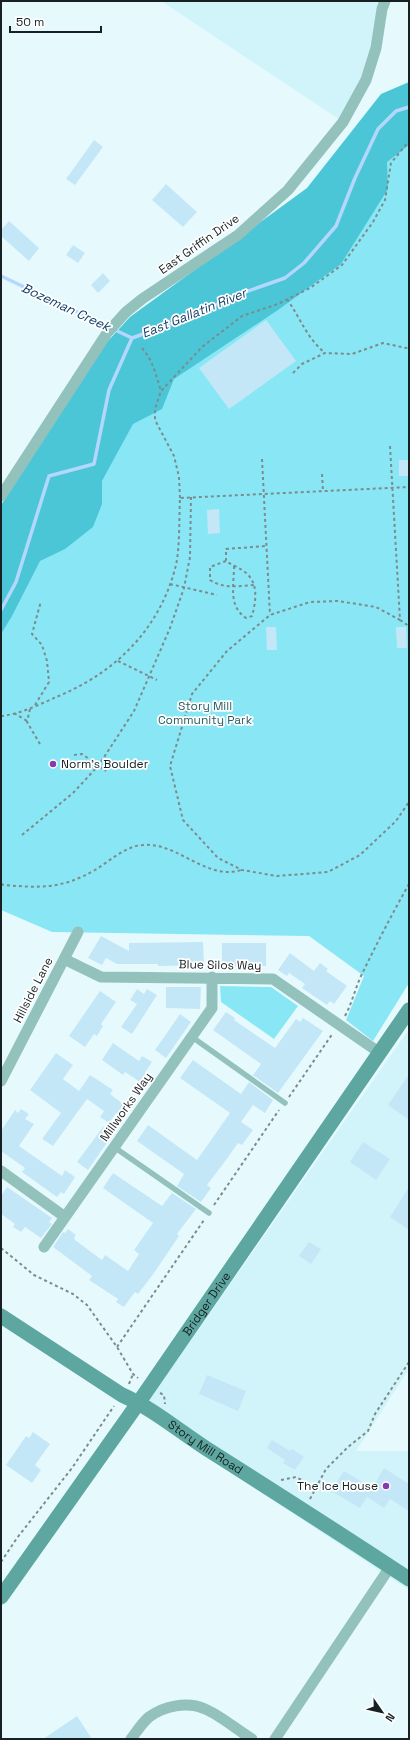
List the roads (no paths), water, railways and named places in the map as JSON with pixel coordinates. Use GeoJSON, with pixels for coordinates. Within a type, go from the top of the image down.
{"type":"FeatureCollection","features":[{"type":"Feature","properties":{"kind":"main road","name":"Bridger Drive"},"geometry":{"type":"LineString","coordinates":[[1,1597],[139,1402],[409,1010]]}},
{"type":"Feature","properties":{"kind":"main road","name":"Story Mill Road"},"geometry":{"type":"LineString","coordinates":[[1,1316],[122,1395],[139,1402],[178,1431],[304,1510],[409,1579]]}},
{"type":"Feature","properties":{"kind":"street","name":"East Griffin Drive"},"geometry":{"type":"LineString","coordinates":[[1,496],[107,333],[126,312],[142,299],[238,235],[288,190],[343,122],[366,80],[376,48],[382,9],[385,1]]}},
{"type":"Feature","properties":{"kind":"street","name":"Hillside Lane"},"geometry":{"type":"LineString","coordinates":[[1,1081],[78,932]]}},
{"type":"Feature","properties":{"kind":"street","name":"Blue Silos Way"},"geometry":{"type":"LineString","coordinates":[[64,959],[94,975],[101,976],[273,979],[380,1053]]}},
{"type":"Feature","properties":{"kind":"street","name":"Millworks Way"},"geometry":{"type":"LineString","coordinates":[[44,1247],[212,1008],[212,978]]}},
{"type":"Feature","properties":{"kind":"street"},"geometry":{"type":"LineString","coordinates":[[1,1172],[65,1216]]}},
{"type":"Feature","properties":{"kind":"street"},"geometry":{"type":"LineString","coordinates":[[275,1739],[390,1567]]}},
{"type":"Feature","properties":{"kind":"street"},"geometry":{"type":"LineString","coordinates":[[131,1739],[149,1717],[163,1709],[178,1705],[195,1705],[206,1709],[252,1739]]}},
{"type":"Feature","properties":{"kind":"lane"},"geometry":{"type":"LineString","coordinates":[[192,1037],[285,1102]]}},
{"type":"Feature","properties":{"kind":"lane"},"geometry":{"type":"LineString","coordinates":[[114,1147],[208,1213]]}},
{"type":"Feature","properties":{"kind":"waterway","name":"East Gallatin River"},"geometry":{"type":"LineString","coordinates":[[1,610],[16,582],[49,476],[94,464],[109,390],[132,338],[191,317],[234,296],[285,278],[304,263],[336,226],[355,178],[378,129],[396,111],[409,107]]}},
{"type":"Feature","properties":{"kind":"waterway","name":"Bozeman Creek"},"geometry":{"type":"LineString","coordinates":[[1,276],[132,338]]}},
{"type":"Feature","properties":{"kind":"place","name":"Norm's Boulder"},"geometry":{"type":"Point","coordinates":[53,764]}},
{"type":"Feature","properties":{"kind":"place","name":"The Ice House"},"geometry":{"type":"Point","coordinates":[386,1486]}},
{"type":"Feature","properties":{"kind":"park label","name":"Story Mill Community Park"},"geometry":{"type":"Point","coordinates":[205,713]}}]}
